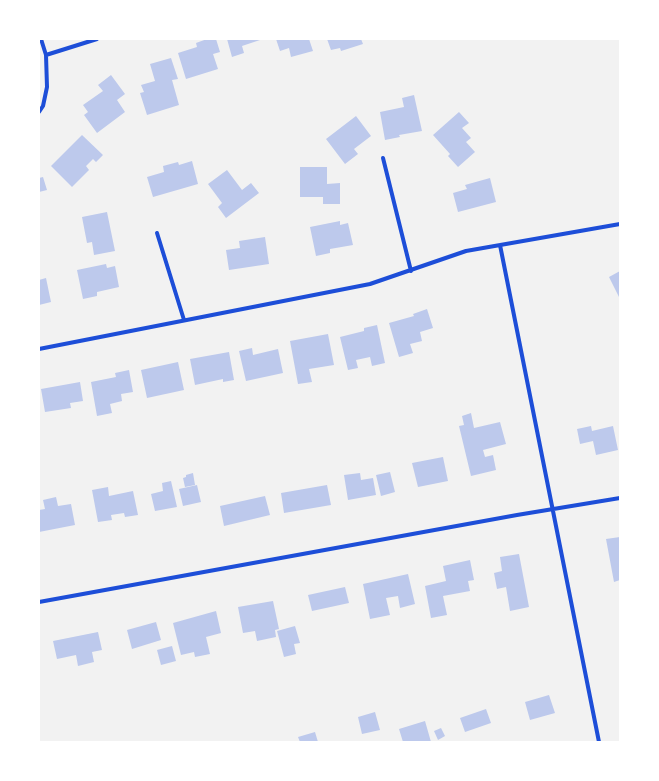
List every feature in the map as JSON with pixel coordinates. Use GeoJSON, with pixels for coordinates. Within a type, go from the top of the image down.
{"type":"FeatureCollection","features":[{"type":"Feature","properties":{"kind":"street"},"geometry":{"type":"LineString","coordinates":[[39,112],[43,106],[47,88],[46,55],[41,39]]}},
{"type":"Feature","properties":{"kind":"street"},"geometry":{"type":"LineString","coordinates":[[46,55],[96,39]]}},
{"type":"Feature","properties":{"kind":"street"},"geometry":{"type":"LineString","coordinates":[[383,158],[411,271]]}},
{"type":"Feature","properties":{"kind":"street"},"geometry":{"type":"LineString","coordinates":[[39,349],[370,284],[466,251],[620,224]]}},
{"type":"Feature","properties":{"kind":"street"},"geometry":{"type":"LineString","coordinates":[[157,233],[184,320]]}},
{"type":"Feature","properties":{"kind":"street"},"geometry":{"type":"LineString","coordinates":[[500,245],[599,742]]}},
{"type":"Feature","properties":{"kind":"street"},"geometry":{"type":"LineString","coordinates":[[39,602],[620,498]]}},
{"type":"Feature","properties":{"kind":"building"},"geometry":{"type":"Polygon","coordinates":[[[207,39],[216,39],[220,52],[213,54],[218,69],[186,79],[178,53],[197,47],[196,43],[207,39]]]}},
{"type":"Feature","properties":{"kind":"building"},"geometry":{"type":"Polygon","coordinates":[[[227,39],[263,39],[242,46],[244,53],[232,57],[227,39]]]}},
{"type":"Feature","properties":{"kind":"building"},"geometry":{"type":"Polygon","coordinates":[[[276,39],[309,39],[313,51],[291,57],[289,48],[280,51],[276,39]]]}},
{"type":"Feature","properties":{"kind":"building"},"geometry":{"type":"Polygon","coordinates":[[[327,39],[361,39],[363,44],[341,51],[340,48],[331,50],[327,39]]]}},
{"type":"Feature","properties":{"kind":"building"},"geometry":{"type":"Polygon","coordinates":[[[171,58],[178,79],[172,80],[179,105],[147,115],[140,93],[144,92],[141,85],[155,81],[150,64],[171,58]]]}},
{"type":"Feature","properties":{"kind":"building"},"geometry":{"type":"Polygon","coordinates":[[[111,75],[125,94],[117,100],[125,112],[97,133],[84,115],[88,112],[83,105],[103,91],[98,85],[111,75]]]}},
{"type":"Feature","properties":{"kind":"building"},"geometry":{"type":"Polygon","coordinates":[[[414,95],[422,131],[399,135],[400,137],[385,140],[380,112],[404,107],[402,98],[414,95]]]}},
{"type":"Feature","properties":{"kind":"building"},"geometry":{"type":"Polygon","coordinates":[[[459,112],[469,123],[462,128],[471,138],[466,142],[475,152],[458,167],[448,156],[450,154],[433,135],[459,112]]]}},
{"type":"Feature","properties":{"kind":"building"},"geometry":{"type":"Polygon","coordinates":[[[356,116],[371,136],[354,149],[358,154],[345,164],[326,139],[356,116]]]}},
{"type":"Feature","properties":{"kind":"building"},"geometry":{"type":"Polygon","coordinates":[[[82,135],[103,155],[96,162],[93,159],[86,166],[89,170],[72,187],[51,166],[82,135]]]}},
{"type":"Feature","properties":{"kind":"building"},"geometry":{"type":"Polygon","coordinates":[[[192,161],[198,184],[153,197],[147,177],[164,172],[163,166],[178,162],[179,165],[192,161]]]}},
{"type":"Feature","properties":{"kind":"building"},"geometry":{"type":"Polygon","coordinates":[[[300,167],[327,167],[327,184],[340,183],[340,204],[323,204],[323,197],[300,197],[300,167]]]}},
{"type":"Feature","properties":{"kind":"building"},"geometry":{"type":"Polygon","coordinates":[[[227,170],[242,190],[251,183],[259,193],[226,218],[218,207],[222,203],[208,184],[227,170]]]}},
{"type":"Feature","properties":{"kind":"building"},"geometry":{"type":"Polygon","coordinates":[[[43,177],[47,190],[39,192],[39,178],[43,177]]]}},
{"type":"Feature","properties":{"kind":"building"},"geometry":{"type":"Polygon","coordinates":[[[490,178],[496,202],[458,212],[453,193],[467,189],[465,185],[490,178]]]}},
{"type":"Feature","properties":{"kind":"building"},"geometry":{"type":"Polygon","coordinates":[[[107,212],[115,251],[94,255],[92,242],[87,243],[82,217],[107,212]]]}},
{"type":"Feature","properties":{"kind":"building"},"geometry":{"type":"Polygon","coordinates":[[[340,221],[340,225],[348,223],[353,245],[330,249],[330,253],[316,256],[310,227],[340,221]]]}},
{"type":"Feature","properties":{"kind":"building"},"geometry":{"type":"Polygon","coordinates":[[[265,237],[269,264],[229,270],[226,250],[240,248],[239,241],[265,237]]]}},
{"type":"Feature","properties":{"kind":"building"},"geometry":{"type":"Polygon","coordinates":[[[106,264],[107,268],[115,266],[119,287],[97,292],[97,296],[83,299],[77,270],[106,264]]]}},
{"type":"Feature","properties":{"kind":"building"},"geometry":{"type":"Polygon","coordinates":[[[620,271],[620,299],[609,277],[620,271]]]}},
{"type":"Feature","properties":{"kind":"building"},"geometry":{"type":"Polygon","coordinates":[[[46,278],[51,302],[39,305],[39,280],[46,278]]]}},
{"type":"Feature","properties":{"kind":"building"},"geometry":{"type":"Polygon","coordinates":[[[427,309],[433,328],[420,332],[422,341],[410,344],[413,353],[399,357],[389,323],[414,316],[413,314],[427,309]]]}},
{"type":"Feature","properties":{"kind":"building"},"geometry":{"type":"Polygon","coordinates":[[[377,325],[385,363],[372,366],[370,357],[356,360],[358,368],[348,370],[340,337],[364,331],[364,328],[377,325]]]}},
{"type":"Feature","properties":{"kind":"building"},"geometry":{"type":"Polygon","coordinates":[[[328,334],[334,365],[309,369],[312,382],[298,384],[290,341],[328,334]]]}},
{"type":"Feature","properties":{"kind":"building"},"geometry":{"type":"Polygon","coordinates":[[[252,348],[253,355],[278,349],[283,373],[246,381],[239,351],[252,348]]]}},
{"type":"Feature","properties":{"kind":"building"},"geometry":{"type":"Polygon","coordinates":[[[229,352],[234,380],[223,382],[223,379],[195,385],[190,359],[229,352]]]}},
{"type":"Feature","properties":{"kind":"building"},"geometry":{"type":"Polygon","coordinates":[[[178,362],[184,390],[147,398],[141,370],[178,362]]]}},
{"type":"Feature","properties":{"kind":"building"},"geometry":{"type":"Polygon","coordinates":[[[129,370],[133,392],[121,394],[122,401],[110,404],[112,413],[97,416],[91,382],[116,377],[115,373],[129,370]]]}},
{"type":"Feature","properties":{"kind":"building"},"geometry":{"type":"Polygon","coordinates":[[[80,382],[83,401],[70,403],[71,408],[45,412],[41,389],[80,382]]]}},
{"type":"Feature","properties":{"kind":"building"},"geometry":{"type":"Polygon","coordinates":[[[471,413],[474,428],[500,422],[506,444],[483,450],[485,457],[493,455],[496,470],[471,476],[459,426],[464,425],[462,416],[471,413]]]}},
{"type":"Feature","properties":{"kind":"building"},"geometry":{"type":"Polygon","coordinates":[[[591,426],[592,431],[613,426],[618,450],[596,455],[593,441],[580,444],[577,429],[591,426]]]}},
{"type":"Feature","properties":{"kind":"building"},"geometry":{"type":"Polygon","coordinates":[[[443,457],[448,481],[418,487],[412,463],[443,457]]]}},
{"type":"Feature","properties":{"kind":"building"},"geometry":{"type":"Polygon","coordinates":[[[390,472],[395,492],[381,496],[376,475],[390,472]]]}},
{"type":"Feature","properties":{"kind":"building"},"geometry":{"type":"Polygon","coordinates":[[[193,473],[195,485],[185,487],[183,478],[186,477],[186,475],[193,473]]]}},
{"type":"Feature","properties":{"kind":"building"},"geometry":{"type":"Polygon","coordinates":[[[360,473],[361,480],[373,478],[376,495],[348,500],[344,475],[360,473]]]}},
{"type":"Feature","properties":{"kind":"building"},"geometry":{"type":"Polygon","coordinates":[[[171,481],[177,507],[155,511],[151,494],[163,491],[162,483],[171,481]]]}},
{"type":"Feature","properties":{"kind":"building"},"geometry":{"type":"Polygon","coordinates":[[[197,485],[201,502],[183,506],[179,489],[197,485]]]}},
{"type":"Feature","properties":{"kind":"building"},"geometry":{"type":"Polygon","coordinates":[[[327,485],[331,505],[284,513],[281,493],[327,485]]]}},
{"type":"Feature","properties":{"kind":"building"},"geometry":{"type":"Polygon","coordinates":[[[108,487],[109,496],[133,491],[138,515],[125,517],[124,513],[111,515],[112,520],[98,522],[92,490],[108,487]]]}},
{"type":"Feature","properties":{"kind":"building"},"geometry":{"type":"Polygon","coordinates":[[[265,496],[270,515],[224,526],[220,506],[265,496]]]}},
{"type":"Feature","properties":{"kind":"building"},"geometry":{"type":"Polygon","coordinates":[[[56,497],[58,506],[71,504],[75,525],[39,532],[39,510],[45,509],[43,500],[56,497]]]}},
{"type":"Feature","properties":{"kind":"building"},"geometry":{"type":"Polygon","coordinates":[[[620,537],[620,580],[614,582],[606,539],[620,537]]]}},
{"type":"Feature","properties":{"kind":"building"},"geometry":{"type":"Polygon","coordinates":[[[519,554],[529,607],[510,611],[506,587],[497,589],[494,573],[502,571],[500,557],[519,554]]]}},
{"type":"Feature","properties":{"kind":"building"},"geometry":{"type":"Polygon","coordinates":[[[470,560],[474,580],[468,581],[470,591],[443,596],[447,615],[431,618],[425,586],[446,581],[443,566],[470,560]]]}},
{"type":"Feature","properties":{"kind":"building"},"geometry":{"type":"Polygon","coordinates":[[[408,574],[415,604],[400,608],[398,596],[386,598],[390,615],[370,619],[363,584],[408,574]]]}},
{"type":"Feature","properties":{"kind":"building"},"geometry":{"type":"Polygon","coordinates":[[[345,587],[349,603],[312,611],[308,595],[345,587]]]}},
{"type":"Feature","properties":{"kind":"building"},"geometry":{"type":"Polygon","coordinates":[[[273,601],[279,629],[275,630],[276,637],[257,641],[255,631],[243,633],[238,607],[273,601]]]}},
{"type":"Feature","properties":{"kind":"building"},"geometry":{"type":"Polygon","coordinates":[[[216,611],[221,633],[206,637],[210,654],[195,657],[194,652],[181,655],[173,623],[216,611]]]}},
{"type":"Feature","properties":{"kind":"building"},"geometry":{"type":"Polygon","coordinates":[[[156,622],[161,640],[132,649],[127,630],[156,622]]]}},
{"type":"Feature","properties":{"kind":"building"},"geometry":{"type":"Polygon","coordinates":[[[295,626],[300,643],[294,644],[296,654],[284,657],[277,631],[295,626]]]}},
{"type":"Feature","properties":{"kind":"building"},"geometry":{"type":"Polygon","coordinates":[[[98,632],[102,650],[92,652],[94,662],[78,666],[76,655],[57,659],[53,641],[98,632]]]}},
{"type":"Feature","properties":{"kind":"building"},"geometry":{"type":"Polygon","coordinates":[[[172,646],[176,661],[161,665],[157,650],[172,646]]]}},
{"type":"Feature","properties":{"kind":"building"},"geometry":{"type":"Polygon","coordinates":[[[549,695],[555,713],[530,720],[525,702],[549,695]]]}},
{"type":"Feature","properties":{"kind":"building"},"geometry":{"type":"Polygon","coordinates":[[[486,709],[491,723],[465,732],[460,718],[486,709]]]}},
{"type":"Feature","properties":{"kind":"building"},"geometry":{"type":"Polygon","coordinates":[[[375,712],[380,730],[362,734],[358,717],[375,712]]]}},
{"type":"Feature","properties":{"kind":"building"},"geometry":{"type":"Polygon","coordinates":[[[425,721],[431,742],[403,742],[399,729],[425,721]]]}},
{"type":"Feature","properties":{"kind":"building"},"geometry":{"type":"Polygon","coordinates":[[[441,728],[445,736],[438,740],[434,731],[441,728]]]}},
{"type":"Feature","properties":{"kind":"building"},"geometry":{"type":"Polygon","coordinates":[[[315,732],[318,742],[300,742],[298,737],[315,732]]]}}]}
